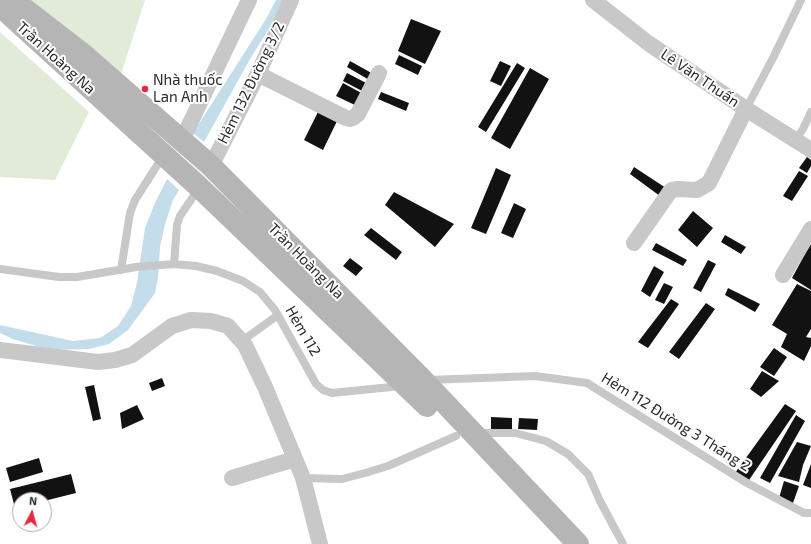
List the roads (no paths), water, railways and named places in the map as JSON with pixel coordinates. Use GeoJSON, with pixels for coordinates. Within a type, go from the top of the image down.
{"type":"FeatureCollection","features":[{"type":"Feature","properties":{"kind":"main road","name":"Trần Hoàng Na"},"geometry":{"type":"LineString","coordinates":[[13,0],[84,55],[211,166],[465,435],[578,544]]}},
{"type":"Feature","properties":{"kind":"main road","name":"Trần Hoàng Na"},"geometry":{"type":"LineString","coordinates":[[0,6],[163,162],[199,188],[415,383]]}},
{"type":"Feature","properties":{"kind":"main road"},"geometry":{"type":"LineString","coordinates":[[163,162],[182,140]]}},
{"type":"Feature","properties":{"kind":"main road"},"geometry":{"type":"LineString","coordinates":[[199,188],[211,166]]}},
{"type":"Feature","properties":{"kind":"main road","name":"Trần Hoàng Na"},"geometry":{"type":"LineString","coordinates":[[465,435],[559,544]]}},
{"type":"Feature","properties":{"kind":"street"},"geometry":{"type":"LineString","coordinates":[[182,140],[249,0]]}},
{"type":"Feature","properties":{"kind":"street","name":"Hẻm 132 Đường 3/2"},"geometry":{"type":"LineString","coordinates":[[211,166],[258,74],[291,0]]}},
{"type":"Feature","properties":{"kind":"street","name":"Lê Văn Thuấn"},"geometry":{"type":"LineString","coordinates":[[593,0],[648,43],[746,109],[811,150]]}},
{"type":"Feature","properties":{"kind":"street"},"geometry":{"type":"LineString","coordinates":[[258,74],[350,119],[358,114],[379,73]]}},
{"type":"Feature","properties":{"kind":"street"},"geometry":{"type":"LineString","coordinates":[[634,243],[668,193],[672,190],[678,189],[697,190],[709,183],[746,109]]}},
{"type":"Feature","properties":{"kind":"street"},"geometry":{"type":"LineString","coordinates":[[783,275],[811,229]]}},
{"type":"Feature","properties":{"kind":"street"},"geometry":{"type":"LineString","coordinates":[[0,350],[98,362],[115,360],[132,355],[172,326],[191,320],[211,320],[228,326],[245,345],[295,459],[303,478],[320,544]]}},
{"type":"Feature","properties":{"kind":"street"},"geometry":{"type":"LineString","coordinates":[[232,478],[295,459]]}},
{"type":"Feature","properties":{"kind":"lane"},"geometry":{"type":"LineString","coordinates":[[746,109],[774,58],[801,0]]}},
{"type":"Feature","properties":{"kind":"lane"},"geometry":{"type":"LineString","coordinates":[[795,140],[803,129],[811,112]]}},
{"type":"Feature","properties":{"kind":"lane"},"geometry":{"type":"LineString","coordinates":[[121,270],[130,213],[135,200],[163,162]]}},
{"type":"Feature","properties":{"kind":"lane"},"geometry":{"type":"LineString","coordinates":[[170,265],[178,220],[199,188]]}},
{"type":"Feature","properties":{"kind":"lane","name":"Hẻm 112"},"geometry":{"type":"LineString","coordinates":[[0,269],[59,277],[77,277],[136,267],[170,265],[196,266],[217,271],[243,281],[260,292],[278,315],[316,384],[323,390],[332,393],[415,383]]}},
{"type":"Feature","properties":{"kind":"lane"},"geometry":{"type":"LineString","coordinates":[[242,341],[278,315]]}},
{"type":"Feature","properties":{"kind":"lane","name":"Hẻm 112 Đường 3 Tháng 2"},"geometry":{"type":"LineString","coordinates":[[415,383],[536,376],[587,383],[747,483],[804,513],[811,513]]}},
{"type":"Feature","properties":{"kind":"lane"},"geometry":{"type":"LineString","coordinates":[[303,478],[342,479],[365,474],[465,435],[515,433],[546,441],[568,454],[588,474],[600,501],[623,544]]}},
{"type":"Feature","properties":{"kind":"water"},"geometry":{"type":"Polygon","coordinates":[[[276,0],[287,0],[250,59],[204,142],[193,133],[266,19],[276,0]]]}},
{"type":"Feature","properties":{"kind":"water"},"geometry":{"type":"Polygon","coordinates":[[[167,179],[179,190],[173,200],[165,224],[160,247],[158,278],[155,293],[128,330],[109,344],[89,349],[49,350],[13,339],[0,333],[0,325],[73,341],[100,338],[118,326],[131,306],[137,283],[145,228],[167,179]]]}},
{"type":"Feature","properties":{"kind":"place","name":"Nhà thuốc Lan Anh"},"geometry":{"type":"Point","coordinates":[145,89]}}]}
